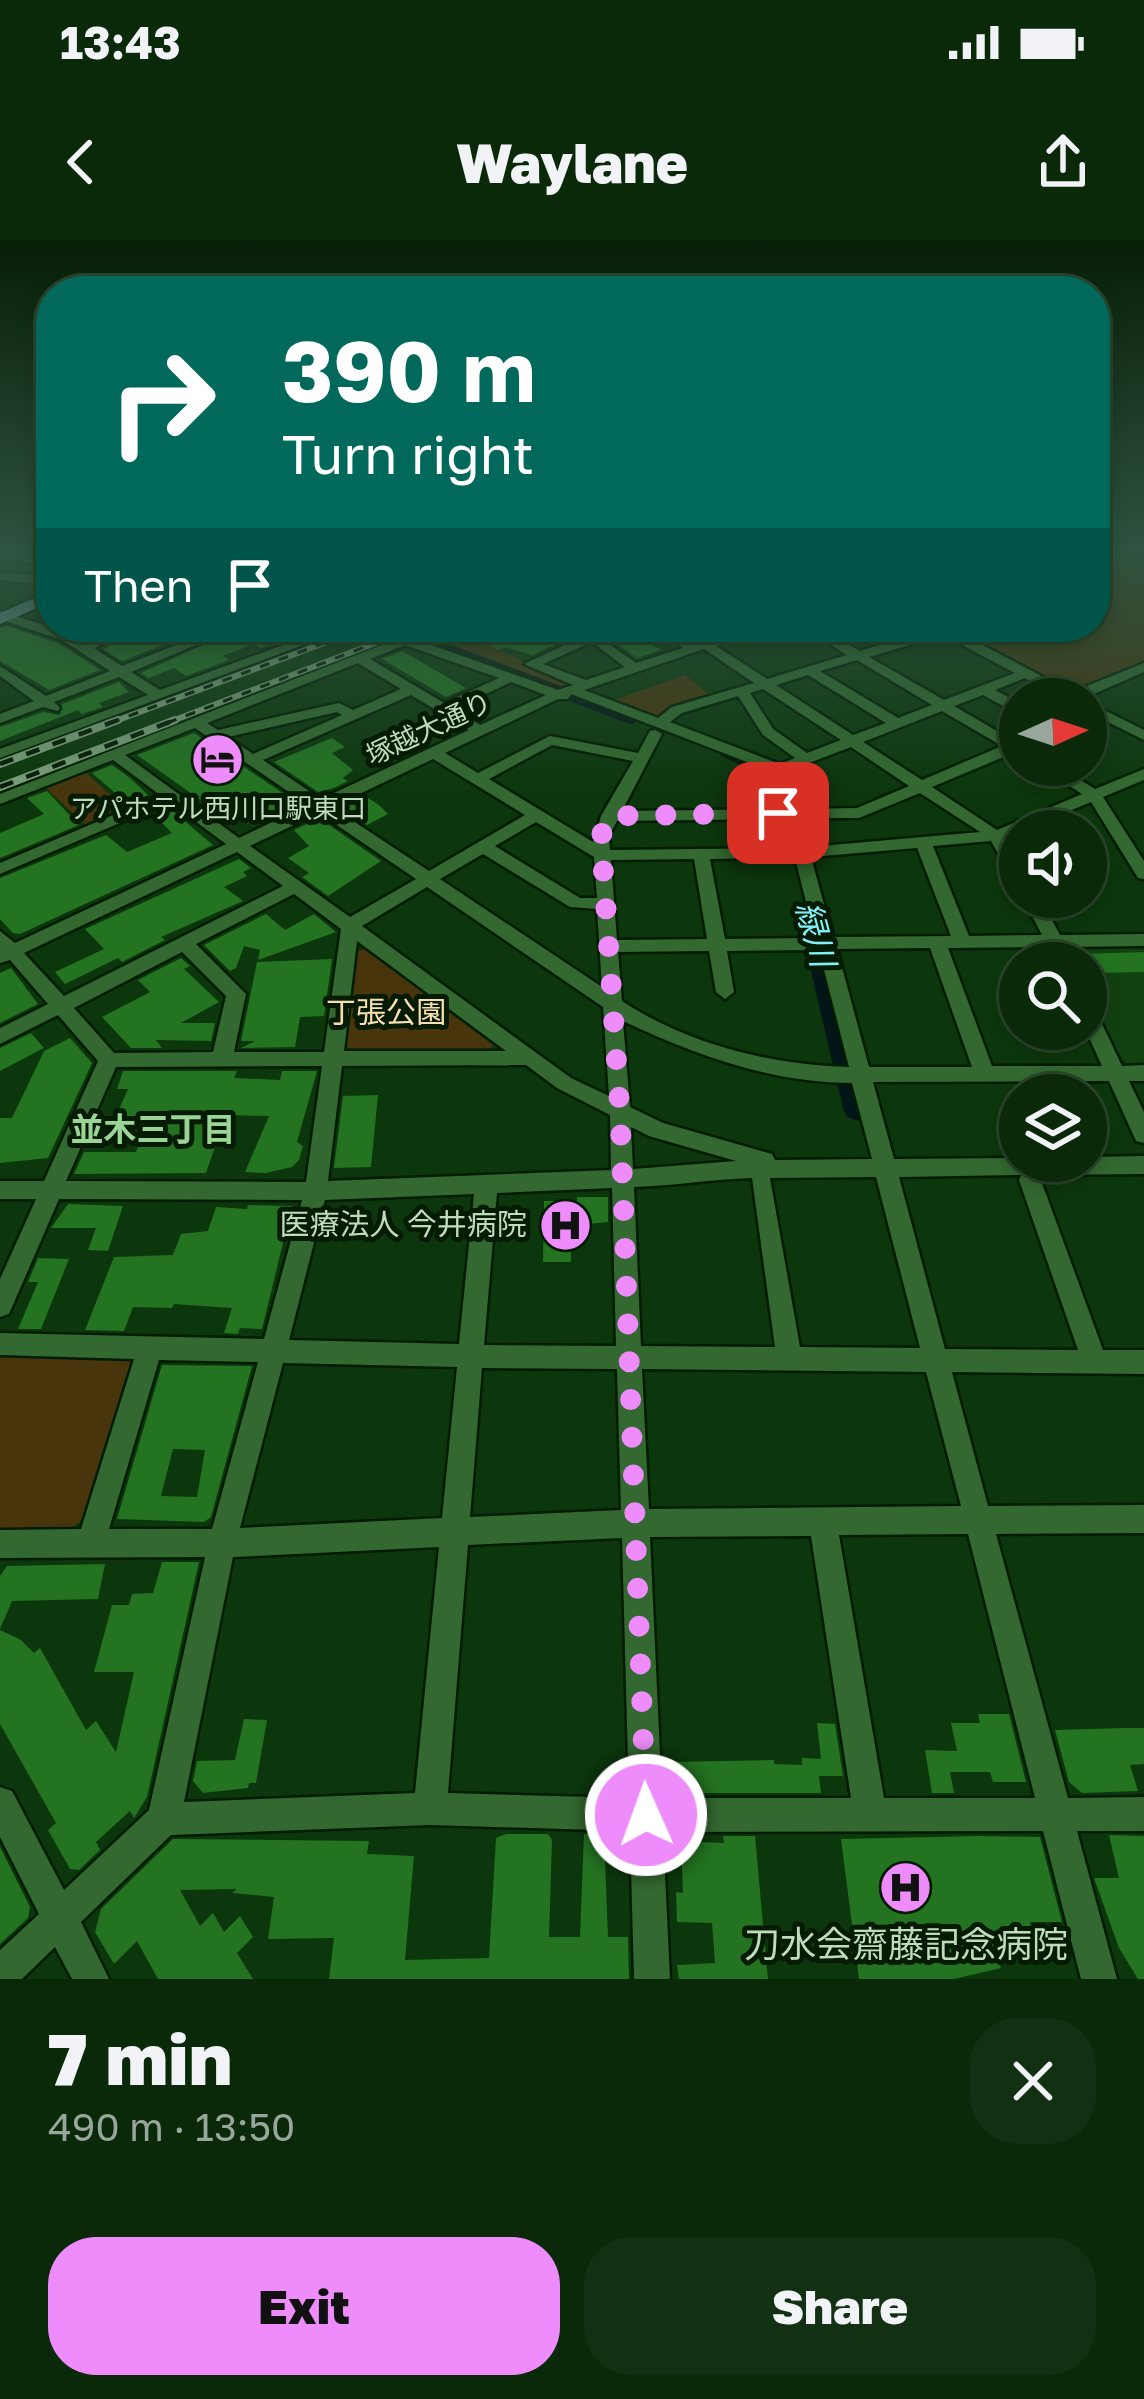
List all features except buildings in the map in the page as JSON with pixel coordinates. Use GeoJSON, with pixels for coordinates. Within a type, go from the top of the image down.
{"type":"FeatureCollection","features":[{"type":"Feature","properties":{"kind":"street"},"geometry":{"type":"LineString","coordinates":[[72,642],[159,696]]}},
{"type":"Feature","properties":{"kind":"street"},"geometry":{"type":"LineString","coordinates":[[86,647],[98,642]]}},
{"type":"Feature","properties":{"kind":"street"},"geometry":{"type":"LineString","coordinates":[[0,719],[206,642]]}},
{"type":"Feature","properties":{"kind":"street"},"geometry":{"type":"LineString","coordinates":[[0,754],[305,642]]}},
{"type":"Feature","properties":{"kind":"street"},"geometry":{"type":"LineString","coordinates":[[0,799],[402,642]]}},
{"type":"Feature","properties":{"kind":"street"},"geometry":{"type":"LineString","coordinates":[[418,642],[512,677],[568,690],[778,775]]}},
{"type":"Feature","properties":{"kind":"street"},"geometry":{"type":"LineString","coordinates":[[568,690],[531,664],[569,642]]}},
{"type":"Feature","properties":{"kind":"street"},"geometry":{"type":"LineString","coordinates":[[599,642],[634,668]]}},
{"type":"Feature","properties":{"kind":"street","name":"塚越大通り"},"geometry":{"type":"LineString","coordinates":[[4,948],[236,846],[568,690],[691,642]]}},
{"type":"Feature","properties":{"kind":"street"},"geometry":{"type":"LineString","coordinates":[[698,642],[999,841]]}},
{"type":"Feature","properties":{"kind":"street"},"geometry":{"type":"LineString","coordinates":[[834,642],[999,736]]}},
{"type":"Feature","properties":{"kind":"street"},"geometry":{"type":"LineString","coordinates":[[652,1979],[631,1358],[611,946],[601,836],[658,728],[677,710],[769,686],[902,642]]}},
{"type":"Feature","properties":{"kind":"street"},"geometry":{"type":"LineString","coordinates":[[967,642],[1035,678]]}},
{"type":"Feature","properties":{"kind":"street"},"geometry":{"type":"LineString","coordinates":[[244,651],[259,659]]}},
{"type":"Feature","properties":{"kind":"street"},"geometry":{"type":"LineString","coordinates":[[359,658],[480,731]]}},
{"type":"Feature","properties":{"kind":"street"},"geometry":{"type":"LineString","coordinates":[[1107,691],[1144,667]]}},
{"type":"Feature","properties":{"kind":"street"},"geometry":{"type":"LineString","coordinates":[[812,672],[897,723]]}},
{"type":"Feature","properties":{"kind":"street"},"geometry":{"type":"LineString","coordinates":[[778,775],[806,759],[1026,673]]}},
{"type":"Feature","properties":{"kind":"street"},"geometry":{"type":"LineString","coordinates":[[2,674],[76,726]]}},
{"type":"Feature","properties":{"kind":"street"},"geometry":{"type":"LineString","coordinates":[[443,709],[512,677]]}},
{"type":"Feature","properties":{"kind":"street"},"geometry":{"type":"LineString","coordinates":[[951,680],[999,699]]}},
{"type":"Feature","properties":{"kind":"street"},"geometry":{"type":"LineString","coordinates":[[254,758],[411,690]]}},
{"type":"Feature","properties":{"kind":"street"},"geometry":{"type":"LineString","coordinates":[[743,693],[768,732],[806,759]]}},
{"type":"Feature","properties":{"kind":"street"},"geometry":{"type":"LineString","coordinates":[[217,734],[339,707],[352,716]]}},
{"type":"Feature","properties":{"kind":"street"},"geometry":{"type":"LineString","coordinates":[[1107,717],[1144,736]]}},
{"type":"Feature","properties":{"kind":"street"},"geometry":{"type":"LineString","coordinates":[[1124,725],[1144,717]]}},
{"type":"Feature","properties":{"kind":"street"},"geometry":{"type":"LineString","coordinates":[[196,722],[632,1017],[703,1047],[763,1066],[854,1076],[1144,1073]]}},
{"type":"Feature","properties":{"kind":"street"},"geometry":{"type":"LineString","coordinates":[[478,778],[550,740],[642,758]]}},
{"type":"Feature","properties":{"kind":"street"},"geometry":{"type":"LineString","coordinates":[[434,753],[603,855],[795,853],[996,836],[1144,774]]}},
{"type":"Feature","properties":{"kind":"street"},"geometry":{"type":"LineString","coordinates":[[114,754],[564,1084],[620,1112],[722,1151],[802,1168]]}},
{"type":"Feature","properties":{"kind":"street"},"geometry":{"type":"LineString","coordinates":[[609,816],[859,813],[999,755]]}},
{"type":"Feature","properties":{"kind":"street"},"geometry":{"type":"LineString","coordinates":[[778,775],[854,1076],[937,1360],[1099,1979]]}},
{"type":"Feature","properties":{"kind":"street"},"geometry":{"type":"LineString","coordinates":[[1080,786],[1094,794],[1144,874]]}},
{"type":"Feature","properties":{"kind":"street"},"geometry":{"type":"LineString","coordinates":[[0,868],[168,796]]}},
{"type":"Feature","properties":{"kind":"street"},"geometry":{"type":"LineString","coordinates":[[350,925],[538,814]]}},
{"type":"Feature","properties":{"kind":"street"},"geometry":{"type":"LineString","coordinates":[[923,842],[962,942]]}},
{"type":"Feature","properties":{"kind":"street"},"geometry":{"type":"LineString","coordinates":[[484,847],[576,903],[605,904]]}},
{"type":"Feature","properties":{"kind":"street"},"geometry":{"type":"LineString","coordinates":[[701,853],[725,992]]}},
{"type":"Feature","properties":{"kind":"street"},"geometry":{"type":"LineString","coordinates":[[0,1037],[296,886]]}},
{"type":"Feature","properties":{"kind":"street"},"geometry":{"type":"LineString","coordinates":[[1043,918],[1056,942]]}},
{"type":"Feature","properties":{"kind":"street"},"geometry":{"type":"LineString","coordinates":[[0,1975],[164,1819],[222,1543],[316,1191],[350,925]]}},
{"type":"Feature","properties":{"kind":"street"},"geometry":{"type":"LineString","coordinates":[[611,946],[1144,940]]}},
{"type":"Feature","properties":{"kind":"street"},"geometry":{"type":"LineString","coordinates":[[937,942],[985,1074]]}},
{"type":"Feature","properties":{"kind":"street"},"geometry":{"type":"LineString","coordinates":[[184,943],[236,994],[222,1059]]}},
{"type":"Feature","properties":{"kind":"street"},"geometry":{"type":"LineString","coordinates":[[4,948],[109,1060],[527,1058]]}},
{"type":"Feature","properties":{"kind":"street"},"geometry":{"type":"LineString","coordinates":[[1103,1050],[1144,1135]]}},
{"type":"Feature","properties":{"kind":"street"},"geometry":{"type":"LineString","coordinates":[[0,1306],[109,1060]]}},
{"type":"Feature","properties":{"kind":"street"},"geometry":{"type":"LineString","coordinates":[[0,1190],[316,1191],[689,1177],[715,1184],[1144,1165]]}},
{"type":"Feature","properties":{"kind":"street"},"geometry":{"type":"LineString","coordinates":[[689,1177],[705,1171],[802,1168],[999,1179]]}},
{"type":"Feature","properties":{"kind":"street"},"geometry":{"type":"LineString","coordinates":[[1107,1179],[1144,1179]]}},
{"type":"Feature","properties":{"kind":"street"},"geometry":{"type":"LineString","coordinates":[[761,1181],[790,1360]]}},
{"type":"Feature","properties":{"kind":"street"},"geometry":{"type":"LineString","coordinates":[[1031,1182],[1095,1362]]}},
{"type":"Feature","properties":{"kind":"street"},"geometry":{"type":"LineString","coordinates":[[430,1809],[486,1186]]}},
{"type":"Feature","properties":{"kind":"street"},"geometry":{"type":"LineString","coordinates":[[0,1344],[469,1356],[1144,1362]]}},
{"type":"Feature","properties":{"kind":"street"},"geometry":{"type":"LineString","coordinates":[[91,1543],[150,1346]]}},
{"type":"Feature","properties":{"kind":"street"},"geometry":{"type":"LineString","coordinates":[[0,1544],[222,1543],[637,1523],[1144,1519]]}},
{"type":"Feature","properties":{"kind":"street"},"geometry":{"type":"LineString","coordinates":[[824,1522],[870,1814]]}},
{"type":"Feature","properties":{"kind":"street"},"geometry":{"type":"LineString","coordinates":[[0,1803],[92,1979]]}},
{"type":"Feature","properties":{"kind":"street"},"geometry":{"type":"LineString","coordinates":[[164,1819],[430,1809],[646,1815],[1144,1814]]}},
{"type":"Feature","properties":{"kind":"shaded area"},"geometry":{"type":"Polygon","coordinates":[[[1107,946],[1144,946],[1144,1063],[1128,1063],[1107,1032],[1107,946]]]}},
{"type":"Feature","properties":{"kind":"green space"},"geometry":{"type":"Polygon","coordinates":[[[1110,631],[1144,631],[1144,663],[1107,678],[1045,678],[976,642],[1110,642],[1110,631]]]}},
{"type":"Feature","properties":{"kind":"green space"},"geometry":{"type":"Polygon","coordinates":[[[427,642],[482,642],[573,684],[557,689],[427,642]]]}},
{"type":"Feature","properties":{"kind":"green space"},"geometry":{"type":"Polygon","coordinates":[[[685,675],[714,698],[660,721],[609,702],[685,675]]]}},
{"type":"Feature","properties":{"kind":"green space"},"geometry":{"type":"Polygon","coordinates":[[[82,769],[126,809],[86,826],[43,785],[82,769]]]}},
{"type":"Feature","properties":{"kind":"green space","name":"丁張公園"},"geometry":{"type":"Polygon","coordinates":[[[368,948],[493,1045],[487,1053],[355,1052],[343,1045],[354,952],[368,948]]]}},
{"type":"Feature","properties":{"kind":"green space"},"geometry":{"type":"Polygon","coordinates":[[[0,1354],[128,1354],[136,1365],[89,1515],[71,1528],[0,1531],[0,1354]]]}},
{"type":"Feature","properties":{"kind":"waterway","name":"緑川"},"geometry":{"type":"LineString","coordinates":[[426,642],[632,717]]}},
{"type":"Feature","properties":{"kind":"waterway","name":"緑川"},"geometry":{"type":"LineString","coordinates":[[731,755],[773,771],[789,828]]}},
{"type":"Feature","properties":{"kind":"waterway","name":"緑川"},"geometry":{"type":"LineString","coordinates":[[821,954],[859,1108]]}},
{"type":"Feature","properties":{"kind":"railway"},"geometry":{"type":"LineString","coordinates":[[110,723],[327,642]]}},
{"type":"Feature","properties":{"kind":"railway"},"geometry":{"type":"LineString","coordinates":[[167,723],[378,642]]}},
{"type":"Feature","properties":{"kind":"railway"},"geometry":{"type":"LineString","coordinates":[[0,764],[118,720]]}},
{"type":"Feature","properties":{"kind":"railway"},"geometry":{"type":"LineString","coordinates":[[0,787],[175,720]]}},
{"type":"Feature","properties":{"kind":"place","name":"アパホテル西川口駅東口"},"geometry":{"type":"Point","coordinates":[218,759]}},
{"type":"Feature","properties":{"kind":"place","name":"医療法人 今井病院"},"geometry":{"type":"Point","coordinates":[566,1225]}},
{"type":"Feature","properties":{"kind":"place","name":"刀水会齋藤記念病院"},"geometry":{"type":"Point","coordinates":[906,1888]}},
{"type":"Feature","properties":{"kind":"district","name":"並木三丁目"},"geometry":{"type":"Point","coordinates":[153,1129]}},
{"type":"Feature","properties":{"kind":"route"},"geometry":{"type":"LineString","coordinates":[[646,1815],[620,1112],[601,836],[609,816],[778,813]]}}]}
